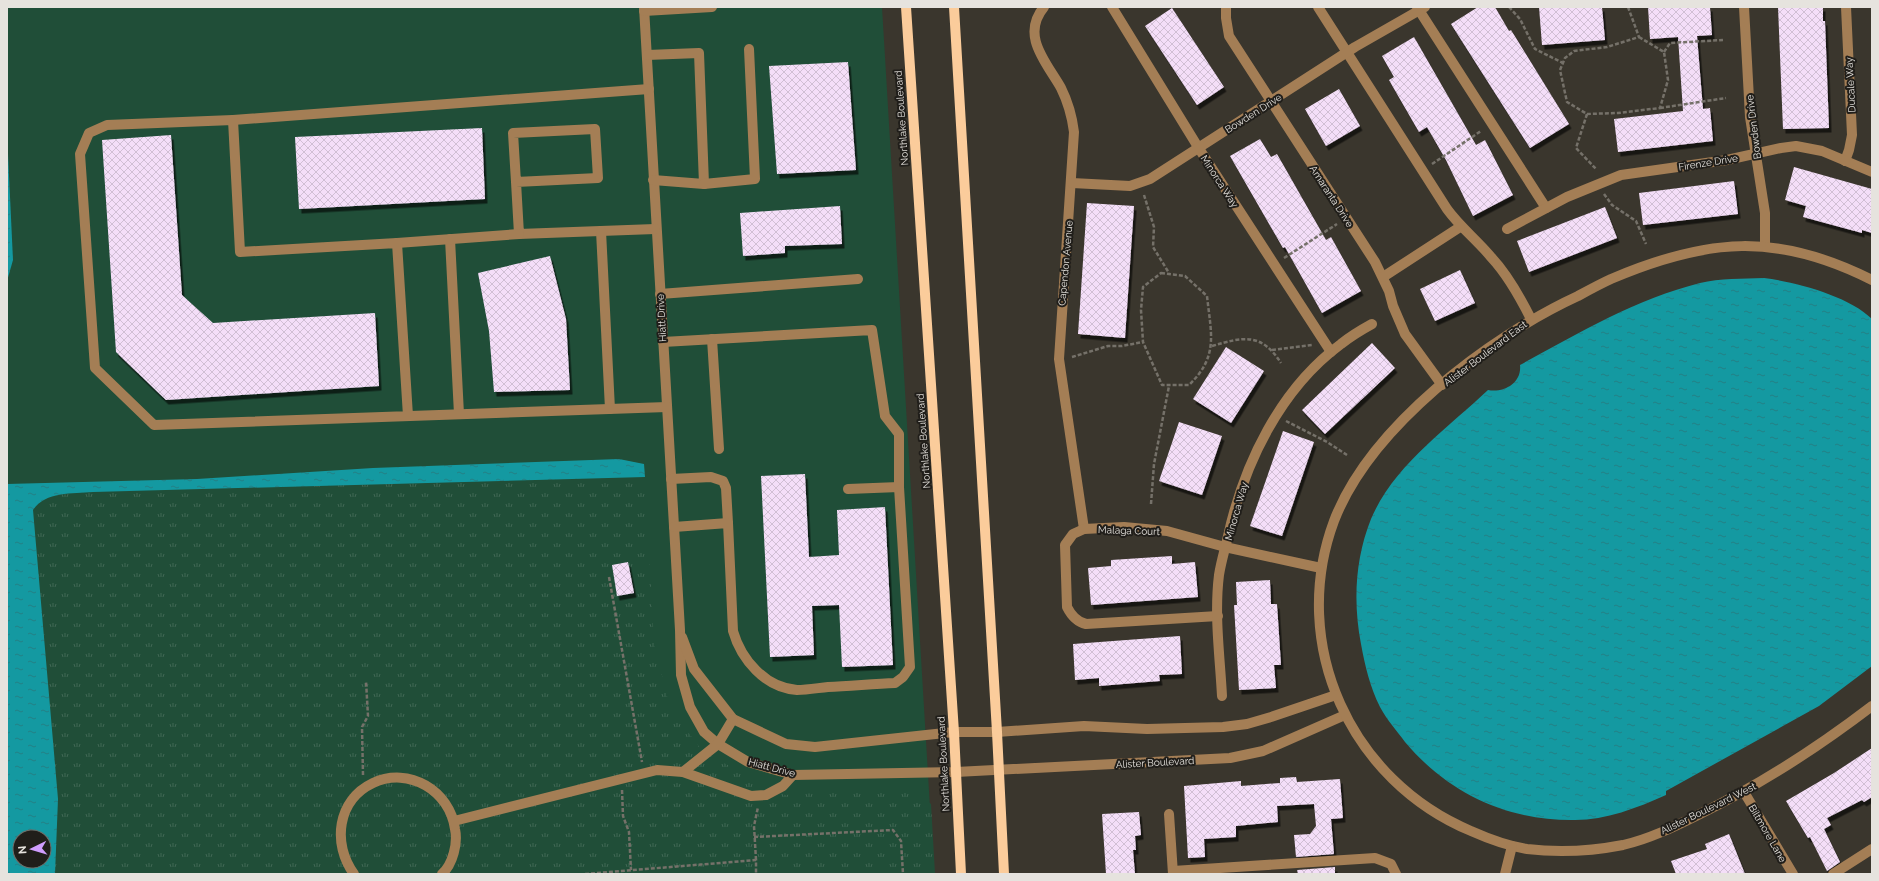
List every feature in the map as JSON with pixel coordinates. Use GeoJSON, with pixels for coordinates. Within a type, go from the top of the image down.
{"type":"FeatureCollection","features":[{"type":"Feature","properties":{"kind":"main road","name":"Northlake Boulevard"},"geometry":{"type":"LineString","coordinates":[[906,7],[954,732],[961,874]]}},
{"type":"Feature","properties":{"kind":"main road"},"geometry":{"type":"LineString","coordinates":[[954,7],[1004,874]]}},
{"type":"Feature","properties":{"kind":"street"},"geometry":{"type":"LineString","coordinates":[[644,9],[712,7]]}},
{"type":"Feature","properties":{"kind":"street","name":"Capendon Avenue"},"geometry":{"type":"LineString","coordinates":[[1044,7],[1038,16],[1035,28],[1038,51],[1060,87],[1072,118],[1075,148],[1059,359],[1084,529]]}},
{"type":"Feature","properties":{"kind":"street","name":"Minorca Way"},"geometry":{"type":"LineString","coordinates":[[1112,7],[1198,147],[1331,352]]}},
{"type":"Feature","properties":{"kind":"street","name":"Amaranta Drive"},"geometry":{"type":"LineString","coordinates":[[1226,7],[1229,36],[1375,262],[1383,277],[1405,334],[1442,385]]}},
{"type":"Feature","properties":{"kind":"street"},"geometry":{"type":"LineString","coordinates":[[1318,7],[1447,209],[1460,227],[1492,257],[1513,286],[1531,319]]}},
{"type":"Feature","properties":{"kind":"street","name":"Bowden Drive"},"geometry":{"type":"LineString","coordinates":[[1744,7],[1750,117],[1765,213],[1765,246]]}},
{"type":"Feature","properties":{"kind":"street","name":"Ducale Way"},"geometry":{"type":"LineString","coordinates":[[1844,161],[1849,150],[1852,135],[1846,7]]}},
{"type":"Feature","properties":{"kind":"street"},"geometry":{"type":"LineString","coordinates":[[1420,8],[1546,208]]}},
{"type":"Feature","properties":{"kind":"street","name":"Bowden Drive"},"geometry":{"type":"LineString","coordinates":[[1072,183],[1118,186],[1140,183],[1420,8]]}},
{"type":"Feature","properties":{"kind":"street","name":"Hiatt Drive"},"geometry":{"type":"LineString","coordinates":[[644,9],[655,229],[680,630],[680,675],[690,707],[704,732],[718,744],[748,762],[793,775],[956,772]]}},
{"type":"Feature","properties":{"kind":"street"},"geometry":{"type":"LineString","coordinates":[[653,180],[704,184],[755,179],[749,49]]}},
{"type":"Feature","properties":{"kind":"street"},"geometry":{"type":"LineString","coordinates":[[647,55],[699,53],[704,184]]}},
{"type":"Feature","properties":{"kind":"street"},"geometry":{"type":"LineString","coordinates":[[649,89],[233,120],[107,125],[89,133],[80,154],[95,368],[154,425],[667,407]]}},
{"type":"Feature","properties":{"kind":"street"},"geometry":{"type":"LineString","coordinates":[[233,120],[240,252],[519,234],[655,229]]}},
{"type":"Feature","properties":{"kind":"street"},"geometry":{"type":"LineString","coordinates":[[516,182],[598,178],[595,129],[513,133],[519,234]]}},
{"type":"Feature","properties":{"kind":"street","name":"Firenze Drive"},"geometry":{"type":"LineString","coordinates":[[1507,229],[1546,208],[1621,175],[1726,160],[1781,148],[1796,146],[1822,151],[1872,172]]}},
{"type":"Feature","properties":{"kind":"street"},"geometry":{"type":"LineString","coordinates":[[1383,277],[1460,227]]}},
{"type":"Feature","properties":{"kind":"street"},"geometry":{"type":"LineString","coordinates":[[601,231],[610,409]]}},
{"type":"Feature","properties":{"kind":"street"},"geometry":{"type":"LineString","coordinates":[[450,239],[459,414]]}},
{"type":"Feature","properties":{"kind":"street"},"geometry":{"type":"LineString","coordinates":[[397,243],[408,416]]}},
{"type":"Feature","properties":{"kind":"street","name":"Alister Boulevard East"},"geometry":{"type":"LineString","coordinates":[[1340,706],[1321,640],[1321,568],[1335,520],[1357,476],[1373,452],[1395,428],[1464,366],[1531,319],[1612,279],[1671,257],[1704,249],[1736,245],[1765,246],[1831,261],[1872,280]]}},
{"type":"Feature","properties":{"kind":"street"},"geometry":{"type":"LineString","coordinates":[[660,294],[858,279]]}},
{"type":"Feature","properties":{"kind":"street","name":"Minorca Way"},"geometry":{"type":"LineString","coordinates":[[1222,696],[1218,616],[1219,574],[1234,511],[1254,456],[1270,425],[1304,379],[1331,352],[1372,324]]}},
{"type":"Feature","properties":{"kind":"street"},"geometry":{"type":"LineString","coordinates":[[663,342],[872,330],[886,416],[899,434],[899,487],[910,667],[903,677],[896,683],[796,690],[775,684],[753,668],[736,642],[733,631],[726,488],[723,481],[711,477],[671,479]]}},
{"type":"Feature","properties":{"kind":"street"},"geometry":{"type":"LineString","coordinates":[[712,339],[719,449]]}},
{"type":"Feature","properties":{"kind":"street"},"geometry":{"type":"LineString","coordinates":[[848,489],[899,487]]}},
{"type":"Feature","properties":{"kind":"street"},"geometry":{"type":"LineString","coordinates":[[674,527],[728,523]]}},
{"type":"Feature","properties":{"kind":"street","name":"Malaga Court"},"geometry":{"type":"LineString","coordinates":[[1218,616],[1094,624],[1081,623],[1070,612],[1067,606],[1064,545],[1073,534],[1084,529],[1124,528],[1167,531],[1226,547],[1321,568]]}},
{"type":"Feature","properties":{"kind":"street","name":"Hiatt Drive"},"geometry":{"type":"LineString","coordinates":[[680,630],[694,669],[733,719],[786,744],[815,746],[954,732]]}},
{"type":"Feature","properties":{"kind":"street"},"geometry":{"type":"LineString","coordinates":[[954,732],[997,732],[1084,726],[1147,729],[1223,727],[1247,724],[1271,718],[1336,695]]}},
{"type":"Feature","properties":{"kind":"street","name":"Alister Boulevard West"},"geometry":{"type":"LineString","coordinates":[[1340,706],[1366,750],[1400,788],[1454,824],[1512,846],[1540,850],[1585,850],[1625,844],[1641,840],[1686,821],[1744,792],[1778,772],[1830,738],[1872,706]]}},
{"type":"Feature","properties":{"kind":"street","name":"Alister Boulevard"},"geometry":{"type":"LineString","coordinates":[[956,772],[1230,758],[1248,755],[1302,735],[1345,715]]}},
{"type":"Feature","properties":{"kind":"street"},"geometry":{"type":"LineString","coordinates":[[683,772],[718,744],[733,719]]}},
{"type":"Feature","properties":{"kind":"street"},"geometry":{"type":"LineString","coordinates":[[454,821],[657,770],[683,772],[751,796],[766,795],[783,786],[793,775]]}},
{"type":"Feature","properties":{"kind":"street"},"geometry":{"type":"LineString","coordinates":[[354,874],[342,854],[340,840],[341,825],[348,805],[363,789],[373,783],[387,778],[407,778],[426,785],[442,797],[450,809],[456,835],[454,853],[442,874]]}},
{"type":"Feature","properties":{"kind":"street","name":"Biltmore Lane"},"geometry":{"type":"LineString","coordinates":[[1744,792],[1793,874]]}},
{"type":"Feature","properties":{"kind":"street"},"geometry":{"type":"LineString","coordinates":[[1169,814],[1173,873],[1375,858],[1391,864],[1396,874]]}},
{"type":"Feature","properties":{"kind":"street"},"geometry":{"type":"LineString","coordinates":[[1505,874],[1512,846]]}},
{"type":"Feature","properties":{"kind":"street"},"geometry":{"type":"LineString","coordinates":[[1833,874],[1872,849]]}},
{"type":"Feature","properties":{"kind":"path"},"geometry":{"type":"LineString","coordinates":[[1509,7],[1520,19],[1535,49],[1563,63]]}},
{"type":"Feature","properties":{"kind":"path"},"geometry":{"type":"LineString","coordinates":[[1628,7],[1639,37],[1664,52]]}},
{"type":"Feature","properties":{"kind":"path"},"geometry":{"type":"LineString","coordinates":[[1639,37],[1607,47],[1574,51],[1565,58],[1560,70],[1567,102],[1587,114],[1618,113],[1726,98]]}},
{"type":"Feature","properties":{"kind":"path"},"geometry":{"type":"LineString","coordinates":[[1660,108],[1668,80],[1664,52],[1670,43],[1723,40]]}},
{"type":"Feature","properties":{"kind":"path"},"geometry":{"type":"LineString","coordinates":[[1587,114],[1576,148],[1596,169]]}},
{"type":"Feature","properties":{"kind":"path"},"geometry":{"type":"LineString","coordinates":[[1429,166],[1493,124]]}},
{"type":"Feature","properties":{"kind":"path"},"geometry":{"type":"LineString","coordinates":[[1604,194],[1612,205],[1636,221],[1646,244]]}},
{"type":"Feature","properties":{"kind":"path"},"geometry":{"type":"LineString","coordinates":[[1144,196],[1154,227],[1153,247],[1169,274]]}},
{"type":"Feature","properties":{"kind":"path"},"geometry":{"type":"LineString","coordinates":[[1274,265],[1337,223]]}},
{"type":"Feature","properties":{"kind":"path"},"geometry":{"type":"LineString","coordinates":[[1161,272],[1169,274],[1185,276],[1207,296],[1212,346],[1202,373],[1189,385],[1162,385],[1143,342],[1141,310],[1143,287],[1161,272]]}},
{"type":"Feature","properties":{"kind":"path"},"geometry":{"type":"LineString","coordinates":[[1212,346],[1238,338],[1257,340],[1272,350],[1281,363]]}},
{"type":"Feature","properties":{"kind":"path"},"geometry":{"type":"LineString","coordinates":[[1059,359],[1080,356],[1108,346],[1122,346],[1143,342]]}},
{"type":"Feature","properties":{"kind":"path"},"geometry":{"type":"LineString","coordinates":[[1272,350],[1325,343]]}},
{"type":"Feature","properties":{"kind":"path"},"geometry":{"type":"LineString","coordinates":[[1151,504],[1154,464],[1169,386]]}},
{"type":"Feature","properties":{"kind":"path"},"geometry":{"type":"LineString","coordinates":[[1283,419],[1327,442],[1347,455]]}},
{"type":"Feature","properties":{"kind":"path"},"geometry":{"type":"LineString","coordinates":[[609,577],[644,773]]}},
{"type":"Feature","properties":{"kind":"path"},"geometry":{"type":"LineString","coordinates":[[363,789],[362,727],[368,716],[366,681]]}},
{"type":"Feature","properties":{"kind":"path"},"geometry":{"type":"LineString","coordinates":[[622,778],[623,816],[629,832],[631,870]]}},
{"type":"Feature","properties":{"kind":"path"},"geometry":{"type":"LineString","coordinates":[[756,874],[754,826],[760,795]]}},
{"type":"Feature","properties":{"kind":"path"},"geometry":{"type":"LineString","coordinates":[[754,837],[893,830],[902,841],[903,874]]}},
{"type":"Feature","properties":{"kind":"path"},"geometry":{"type":"LineString","coordinates":[[585,874],[756,860]]}},
{"type":"Feature","properties":{"kind":"green space"},"geometry":{"type":"Polygon","coordinates":[[[7,7],[882,7],[934,874],[7,874],[7,7]]]}},
{"type":"Feature","properties":{"kind":"green space"},"geometry":{"type":"Polygon","coordinates":[[[645,477],[654,643],[670,708],[703,752],[785,795],[908,787],[931,804],[935,874],[13,874],[13,869],[52,869],[52,829],[12,829],[12,848],[7,718],[7,502],[55,495],[93,492],[645,477]]]}},
{"type":"Feature","properties":{"kind":"water"},"geometry":{"type":"Polygon","coordinates":[[[7,133],[13,260],[7,281],[7,133]]]}},
{"type":"Feature","properties":{"kind":"water"},"geometry":{"type":"Polygon","coordinates":[[[1764,278],[1821,291],[1850,303],[1872,319],[1872,666],[1819,706],[1666,791],[1666,795],[1610,816],[1575,820],[1550,819],[1526,815],[1503,809],[1460,789],[1440,776],[1405,742],[1380,707],[1368,676],[1358,628],[1356,597],[1357,581],[1366,534],[1371,519],[1381,500],[1407,465],[1488,390],[1500,390],[1515,382],[1520,371],[1520,365],[1607,318],[1653,298],[1700,283],[1715,280],[1764,278]]]}},
{"type":"Feature","properties":{"kind":"water"},"geometry":{"type":"Polygon","coordinates":[[[619,459],[644,464],[645,477],[93,492],[52,496],[45,499],[33,510],[58,799],[55,874],[7,874],[7,484],[197,479],[373,468],[619,459]]]}},
{"type":"Feature","properties":{"kind":"building"},"geometry":{"type":"Polygon","coordinates":[[[1478,7],[1495,7],[1509,31],[1511,30],[1569,124],[1530,148],[1451,24],[1478,7]]]}},
{"type":"Feature","properties":{"kind":"building"},"geometry":{"type":"Polygon","coordinates":[[[1539,7],[1602,7],[1605,40],[1542,45],[1539,7]]]}},
{"type":"Feature","properties":{"kind":"building"},"geometry":{"type":"Polygon","coordinates":[[[1648,7],[1710,7],[1712,35],[1697,36],[1703,109],[1710,108],[1713,141],[1618,152],[1614,119],[1683,111],[1678,37],[1650,39],[1648,7]]]}},
{"type":"Feature","properties":{"kind":"building"},"geometry":{"type":"Polygon","coordinates":[[[1778,7],[1823,7],[1823,21],[1825,21],[1829,128],[1783,129],[1778,7]]]}},
{"type":"Feature","properties":{"kind":"building"},"geometry":{"type":"Polygon","coordinates":[[[1172,8],[1224,87],[1197,105],[1145,26],[1172,8]]]}},
{"type":"Feature","properties":{"kind":"building"},"geometry":{"type":"Polygon","coordinates":[[[1414,37],[1476,145],[1485,140],[1513,195],[1473,216],[1446,160],[1427,127],[1419,132],[1389,80],[1394,77],[1382,56],[1414,37]]]}},
{"type":"Feature","properties":{"kind":"building"},"geometry":{"type":"Polygon","coordinates":[[[848,62],[856,170],[777,174],[769,66],[848,62]]]}},
{"type":"Feature","properties":{"kind":"building"},"geometry":{"type":"Polygon","coordinates":[[[1339,89],[1360,126],[1326,146],[1305,109],[1339,89]]]}},
{"type":"Feature","properties":{"kind":"building"},"geometry":{"type":"Polygon","coordinates":[[[482,128],[485,199],[299,209],[295,137],[482,128]]]}},
{"type":"Feature","properties":{"kind":"building"},"geometry":{"type":"Polygon","coordinates":[[[171,135],[182,295],[213,323],[375,313],[379,386],[166,400],[116,352],[102,140],[171,135]]]}},
{"type":"Feature","properties":{"kind":"building"},"geometry":{"type":"Polygon","coordinates":[[[1260,139],[1271,157],[1277,154],[1326,240],[1331,237],[1361,291],[1322,313],[1285,247],[1283,248],[1230,156],[1260,139]]]}},
{"type":"Feature","properties":{"kind":"building"},"geometry":{"type":"Polygon","coordinates":[[[1794,167],[1872,189],[1872,233],[1862,230],[1862,233],[1803,217],[1806,206],[1785,200],[1794,167]]]}},
{"type":"Feature","properties":{"kind":"building"},"geometry":{"type":"Polygon","coordinates":[[[1734,181],[1738,214],[1643,225],[1639,193],[1734,181]]]}},
{"type":"Feature","properties":{"kind":"building"},"geometry":{"type":"Polygon","coordinates":[[[1087,203],[1134,206],[1125,338],[1078,334],[1087,203]]]}},
{"type":"Feature","properties":{"kind":"building"},"geometry":{"type":"Polygon","coordinates":[[[840,206],[842,244],[785,246],[785,253],[743,256],[740,213],[840,206]]]}},
{"type":"Feature","properties":{"kind":"building"},"geometry":{"type":"Polygon","coordinates":[[[1605,207],[1617,238],[1529,272],[1517,241],[1605,207]]]}},
{"type":"Feature","properties":{"kind":"building"},"geometry":{"type":"Polygon","coordinates":[[[550,256],[566,319],[570,390],[494,392],[489,331],[478,273],[550,256]]]}},
{"type":"Feature","properties":{"kind":"building"},"geometry":{"type":"Polygon","coordinates":[[[1460,270],[1475,303],[1435,321],[1420,289],[1460,270]]]}},
{"type":"Feature","properties":{"kind":"building"},"geometry":{"type":"Polygon","coordinates":[[[1372,343],[1395,368],[1325,434],[1302,410],[1372,343]]]}},
{"type":"Feature","properties":{"kind":"building"},"geometry":{"type":"Polygon","coordinates":[[[1226,347],[1264,371],[1231,423],[1193,399],[1226,347]]]}},
{"type":"Feature","properties":{"kind":"building"},"geometry":{"type":"Polygon","coordinates":[[[1179,422],[1222,436],[1202,495],[1159,481],[1179,422]]]}},
{"type":"Feature","properties":{"kind":"building"},"geometry":{"type":"Polygon","coordinates":[[[1283,431],[1314,442],[1282,536],[1250,526],[1283,431]]]}},
{"type":"Feature","properties":{"kind":"building"},"geometry":{"type":"Polygon","coordinates":[[[805,474],[809,557],[839,555],[837,510],[885,507],[893,665],[842,667],[839,605],[812,606],[814,655],[770,657],[761,476],[805,474]]]}},
{"type":"Feature","properties":{"kind":"building"},"geometry":{"type":"Polygon","coordinates":[[[1172,556],[1172,564],[1195,562],[1198,597],[1091,605],[1088,568],[1111,566],[1111,560],[1172,556]]]}},
{"type":"Feature","properties":{"kind":"building"},"geometry":{"type":"Polygon","coordinates":[[[628,562],[634,593],[617,596],[612,565],[628,562]]]}},
{"type":"Feature","properties":{"kind":"building"},"geometry":{"type":"Polygon","coordinates":[[[1270,580],[1271,604],[1277,604],[1281,665],[1274,665],[1276,688],[1239,690],[1234,605],[1237,605],[1236,582],[1270,580]]]}},
{"type":"Feature","properties":{"kind":"building"},"geometry":{"type":"Polygon","coordinates":[[[1180,636],[1182,674],[1159,675],[1160,681],[1099,686],[1099,678],[1075,680],[1073,644],[1180,636]]]}},
{"type":"Feature","properties":{"kind":"building"},"geometry":{"type":"Polygon","coordinates":[[[1872,748],[1872,797],[1864,802],[1862,800],[1827,818],[1831,825],[1824,829],[1840,862],[1827,871],[1810,837],[1808,838],[1786,801],[1834,773],[1872,748]]]}},
{"type":"Feature","properties":{"kind":"building"},"geometry":{"type":"Polygon","coordinates":[[[1296,777],[1297,782],[1340,779],[1343,818],[1331,819],[1334,854],[1296,857],[1294,835],[1310,834],[1316,826],[1314,804],[1277,806],[1278,822],[1236,826],[1236,837],[1204,839],[1205,857],[1188,858],[1184,786],[1241,781],[1241,786],[1280,783],[1280,778],[1296,777]]]}},
{"type":"Feature","properties":{"kind":"building"},"geometry":{"type":"Polygon","coordinates":[[[1139,812],[1141,835],[1135,836],[1136,850],[1133,850],[1135,874],[1106,874],[1102,814],[1139,812]]]}},
{"type":"Feature","properties":{"kind":"building"},"geometry":{"type":"Polygon","coordinates":[[[1729,834],[1745,874],[1676,874],[1671,861],[1707,849],[1705,844],[1729,834]]]}},
{"type":"Feature","properties":{"kind":"building"},"geometry":{"type":"Polygon","coordinates":[[[1335,867],[1335,874],[1298,874],[1297,870],[1335,867]]]}}]}
